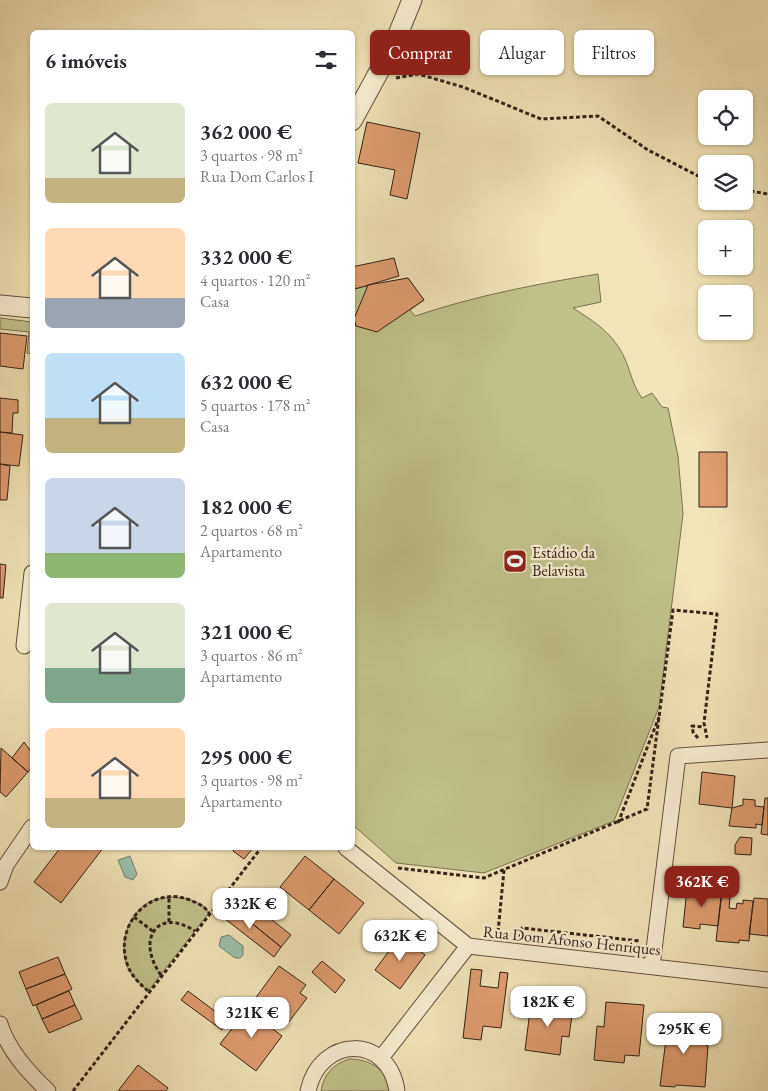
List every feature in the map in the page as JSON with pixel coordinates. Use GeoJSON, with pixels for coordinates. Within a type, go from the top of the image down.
{"type":"FeatureCollection","features":[{"type":"Feature","properties":{"kind":"street"},"geometry":{"type":"LineString","coordinates":[[355,116],[394,44],[412,0]]}},
{"type":"Feature","properties":{"kind":"street"},"geometry":{"type":"LineString","coordinates":[[0,305],[30,308]]}},
{"type":"Feature","properties":{"kind":"street"},"geometry":{"type":"LineString","coordinates":[[24,646],[30,591]]}},
{"type":"Feature","properties":{"kind":"street"},"geometry":{"type":"LineString","coordinates":[[652,966],[678,756],[768,750]]}},
{"type":"Feature","properties":{"kind":"street"},"geometry":{"type":"LineString","coordinates":[[0,882],[6,865],[30,829]]}},
{"type":"Feature","properties":{"kind":"street","name":"Rua Dom Afonso Henriques"},"geometry":{"type":"LineString","coordinates":[[348,850],[468,946],[768,980]]}},
{"type":"Feature","properties":{"kind":"street"},"geometry":{"type":"LineString","coordinates":[[381,1058],[468,946]]}},
{"type":"Feature","properties":{"kind":"street"},"geometry":{"type":"LineString","coordinates":[[0,1024],[4,1038],[14,1052],[30,1074],[48,1091]]}},
{"type":"Feature","properties":{"kind":"street"},"geometry":{"type":"LineString","coordinates":[[308,1091],[311,1076],[324,1059],[338,1051],[348,1049],[365,1050],[381,1058],[388,1064],[396,1079],[397,1091]]}},
{"type":"Feature","properties":{"kind":"path"},"geometry":{"type":"LineString","coordinates":[[389,79],[418,74],[463,87],[541,119],[598,116],[648,150],[698,176]]}},
{"type":"Feature","properties":{"kind":"path"},"geometry":{"type":"LineString","coordinates":[[753,192],[768,194]]}},
{"type":"Feature","properties":{"kind":"path"},"geometry":{"type":"LineString","coordinates":[[402,873],[395,867],[484,878],[618,823],[647,809],[673,610],[717,614],[704,727],[710,742],[703,742],[693,732],[692,726],[704,727]]}},
{"type":"Feature","properties":{"kind":"path"},"geometry":{"type":"LineString","coordinates":[[618,823],[660,712]]}},
{"type":"Feature","properties":{"kind":"path"},"geometry":{"type":"LineString","coordinates":[[72,1091],[208,913],[259,850]]}},
{"type":"Feature","properties":{"kind":"path"},"geometry":{"type":"LineString","coordinates":[[498,932],[504,870]]}},
{"type":"Feature","properties":{"kind":"path"},"geometry":{"type":"LineString","coordinates":[[148,992],[129,970],[125,960],[125,936],[137,912],[151,902],[169,897],[183,897],[206,908],[208,913]]}},
{"type":"Feature","properties":{"kind":"path"},"geometry":{"type":"LineString","coordinates":[[169,897],[169,922]]}},
{"type":"Feature","properties":{"kind":"path"},"geometry":{"type":"LineString","coordinates":[[134,917],[154,932]]}},
{"type":"Feature","properties":{"kind":"path"},"geometry":{"type":"LineString","coordinates":[[161,975],[154,966],[149,952],[148,944],[154,932],[160,925],[169,922],[180,923],[195,931]]}},
{"type":"Feature","properties":{"kind":"path"},"geometry":{"type":"LineString","coordinates":[[513,934],[521,936],[522,928],[643,941],[646,936]]}},
{"type":"Feature","properties":{"kind":"path"},"geometry":{"type":"LineString","coordinates":[[490,931],[506,933]]}},
{"type":"Feature","properties":{"kind":"green space","name":"Estádio da Belavista"},"geometry":{"type":"Polygon","coordinates":[[[598,274],[601,302],[573,308],[596,324],[615,342],[621,350],[634,384],[642,398],[652,393],[662,407],[668,408],[678,456],[683,514],[659,707],[614,821],[484,873],[396,863],[355,827],[355,289],[408,278],[424,300],[410,310],[415,316],[460,302],[598,274]]]}},
{"type":"Feature","properties":{"kind":"green space"},"geometry":{"type":"Polygon","coordinates":[[[0,318],[30,322],[30,354],[27,353],[29,332],[0,329],[0,318]]]}},
{"type":"Feature","properties":{"kind":"green space"},"geometry":{"type":"Polygon","coordinates":[[[169,897],[197,902],[209,913],[148,991],[128,968],[124,950],[127,930],[136,913],[143,906],[151,901],[169,897]]]}},
{"type":"Feature","properties":{"kind":"green space"},"geometry":{"type":"Polygon","coordinates":[[[349,1059],[370,1063],[381,1071],[388,1083],[389,1091],[321,1091],[324,1080],[333,1067],[349,1059]]]}},
{"type":"Feature","properties":{"kind":"shaded area"},"geometry":{"type":"Polygon","coordinates":[[[130,856],[137,874],[133,880],[125,877],[118,860],[130,856]]]}},
{"type":"Feature","properties":{"kind":"shaded area"},"geometry":{"type":"Polygon","coordinates":[[[229,935],[243,946],[243,955],[240,958],[235,958],[219,946],[221,937],[229,935]]]}},
{"type":"Feature","properties":{"kind":"building"},"geometry":{"type":"Polygon","coordinates":[[[367,122],[420,133],[407,199],[390,195],[395,170],[358,163],[367,122]]]}},
{"type":"Feature","properties":{"kind":"building"},"geometry":{"type":"Polygon","coordinates":[[[394,258],[399,276],[355,289],[355,266],[394,258]]]}},
{"type":"Feature","properties":{"kind":"building"},"geometry":{"type":"Polygon","coordinates":[[[408,278],[424,300],[377,332],[356,326],[355,322],[355,317],[368,285],[408,278]]]}},
{"type":"Feature","properties":{"kind":"building"},"geometry":{"type":"Polygon","coordinates":[[[0,333],[27,336],[23,369],[0,366],[0,333]]]}},
{"type":"Feature","properties":{"kind":"building"},"geometry":{"type":"Polygon","coordinates":[[[0,398],[18,400],[18,413],[13,413],[12,433],[0,432],[0,398]]]}},
{"type":"Feature","properties":{"kind":"building"},"geometry":{"type":"Polygon","coordinates":[[[0,432],[23,435],[19,466],[0,464],[0,432]]]}},
{"type":"Feature","properties":{"kind":"building"},"geometry":{"type":"Polygon","coordinates":[[[699,452],[727,452],[727,507],[699,507],[699,452]]]}},
{"type":"Feature","properties":{"kind":"building"},"geometry":{"type":"Polygon","coordinates":[[[0,464],[10,466],[7,500],[0,500],[0,464]]]}},
{"type":"Feature","properties":{"kind":"building"},"geometry":{"type":"Polygon","coordinates":[[[0,564],[6,565],[3,598],[0,598],[0,564]]]}},
{"type":"Feature","properties":{"kind":"building"},"geometry":{"type":"Polygon","coordinates":[[[24,742],[30,750],[30,770],[28,772],[12,758],[24,742]]]}},
{"type":"Feature","properties":{"kind":"building"},"geometry":{"type":"Polygon","coordinates":[[[1,748],[28,772],[6,797],[0,792],[1,748]]]}},
{"type":"Feature","properties":{"kind":"building"},"geometry":{"type":"Polygon","coordinates":[[[702,772],[735,776],[732,808],[699,804],[702,772]]]}},
{"type":"Feature","properties":{"kind":"building"},"geometry":{"type":"Polygon","coordinates":[[[765,798],[768,798],[768,835],[761,834],[765,798]]]}},
{"type":"Feature","properties":{"kind":"building"},"geometry":{"type":"Polygon","coordinates":[[[743,799],[755,800],[755,806],[764,807],[762,825],[756,824],[756,828],[729,826],[732,808],[743,805],[743,799]]]}},
{"type":"Feature","properties":{"kind":"building"},"geometry":{"type":"Polygon","coordinates":[[[740,837],[752,838],[751,855],[735,854],[735,845],[740,837]]]}},
{"type":"Feature","properties":{"kind":"building"},"geometry":{"type":"Polygon","coordinates":[[[58,850],[101,850],[61,903],[34,882],[58,850]]]}},
{"type":"Feature","properties":{"kind":"building"},"geometry":{"type":"Polygon","coordinates":[[[234,850],[251,850],[244,859],[234,850]]]}},
{"type":"Feature","properties":{"kind":"building"},"geometry":{"type":"Polygon","coordinates":[[[305,856],[334,879],[309,910],[280,887],[305,856]]]}},
{"type":"Feature","properties":{"kind":"building"},"geometry":{"type":"Polygon","coordinates":[[[334,879],[364,903],[339,934],[309,910],[334,879]]]}},
{"type":"Feature","properties":{"kind":"building"},"geometry":{"type":"Polygon","coordinates":[[[687,889],[722,892],[718,926],[700,924],[700,929],[683,927],[687,889]]]}},
{"type":"Feature","properties":{"kind":"building"},"geometry":{"type":"Polygon","coordinates":[[[237,892],[291,935],[281,947],[228,904],[237,892]]]}},
{"type":"Feature","properties":{"kind":"building"},"geometry":{"type":"Polygon","coordinates":[[[721,897],[730,898],[729,908],[736,909],[737,903],[743,904],[743,900],[753,901],[749,941],[739,940],[739,943],[716,941],[721,897]]]}},
{"type":"Feature","properties":{"kind":"building"},"geometry":{"type":"Polygon","coordinates":[[[754,898],[768,899],[768,936],[749,934],[754,898]]]}},
{"type":"Feature","properties":{"kind":"building"},"geometry":{"type":"Polygon","coordinates":[[[228,904],[281,947],[274,957],[220,915],[228,904]]]}},
{"type":"Feature","properties":{"kind":"building"},"geometry":{"type":"Polygon","coordinates":[[[400,936],[425,955],[400,989],[375,970],[400,936]]]}},
{"type":"Feature","properties":{"kind":"building"},"geometry":{"type":"Polygon","coordinates":[[[58,957],[65,974],[26,989],[19,972],[58,957]]]}},
{"type":"Feature","properties":{"kind":"building"},"geometry":{"type":"Polygon","coordinates":[[[322,961],[345,980],[335,993],[312,972],[322,961]]]}},
{"type":"Feature","properties":{"kind":"building"},"geometry":{"type":"Polygon","coordinates":[[[279,966],[306,985],[300,993],[307,998],[285,1027],[279,1021],[276,1026],[249,1007],[279,966]]]}},
{"type":"Feature","properties":{"kind":"building"},"geometry":{"type":"Polygon","coordinates":[[[471,969],[482,970],[480,986],[498,988],[500,972],[508,973],[501,1028],[483,1026],[481,1040],[463,1038],[471,969]]]}},
{"type":"Feature","properties":{"kind":"building"},"geometry":{"type":"Polygon","coordinates":[[[65,974],[72,989],[33,1006],[26,989],[65,974]]]}},
{"type":"Feature","properties":{"kind":"building"},"geometry":{"type":"Polygon","coordinates":[[[69,991],[75,1005],[42,1019],[36,1005],[69,991]]]}},
{"type":"Feature","properties":{"kind":"building"},"geometry":{"type":"Polygon","coordinates":[[[188,991],[228,1021],[222,1030],[181,1000],[188,991]]]}},
{"type":"Feature","properties":{"kind":"building"},"geometry":{"type":"Polygon","coordinates":[[[606,1002],[644,1005],[639,1056],[625,1055],[624,1063],[594,1060],[597,1026],[604,1027],[606,1002]]]}},
{"type":"Feature","properties":{"kind":"building"},"geometry":{"type":"Polygon","coordinates":[[[531,1003],[573,1008],[569,1037],[562,1036],[560,1055],[525,1050],[531,1003]]]}},
{"type":"Feature","properties":{"kind":"building"},"geometry":{"type":"Polygon","coordinates":[[[75,1005],[82,1019],[49,1033],[42,1019],[75,1005]]]}},
{"type":"Feature","properties":{"kind":"building"},"geometry":{"type":"Polygon","coordinates":[[[249,1007],[276,1026],[273,1029],[282,1036],[256,1071],[220,1044],[249,1007]]]}},
{"type":"Feature","properties":{"kind":"building"},"geometry":{"type":"Polygon","coordinates":[[[669,1016],[688,1017],[688,1024],[701,1025],[701,1036],[706,1037],[706,1046],[708,1046],[705,1087],[660,1086],[669,1016]]]}},
{"type":"Feature","properties":{"kind":"building"},"geometry":{"type":"Polygon","coordinates":[[[138,1065],[168,1088],[166,1091],[118,1091],[138,1065]]]}},
{"type":"Feature","properties":{"kind":"place","name":"Estádio da Belavista"},"geometry":{"type":"Point","coordinates":[515,561]}}]}
